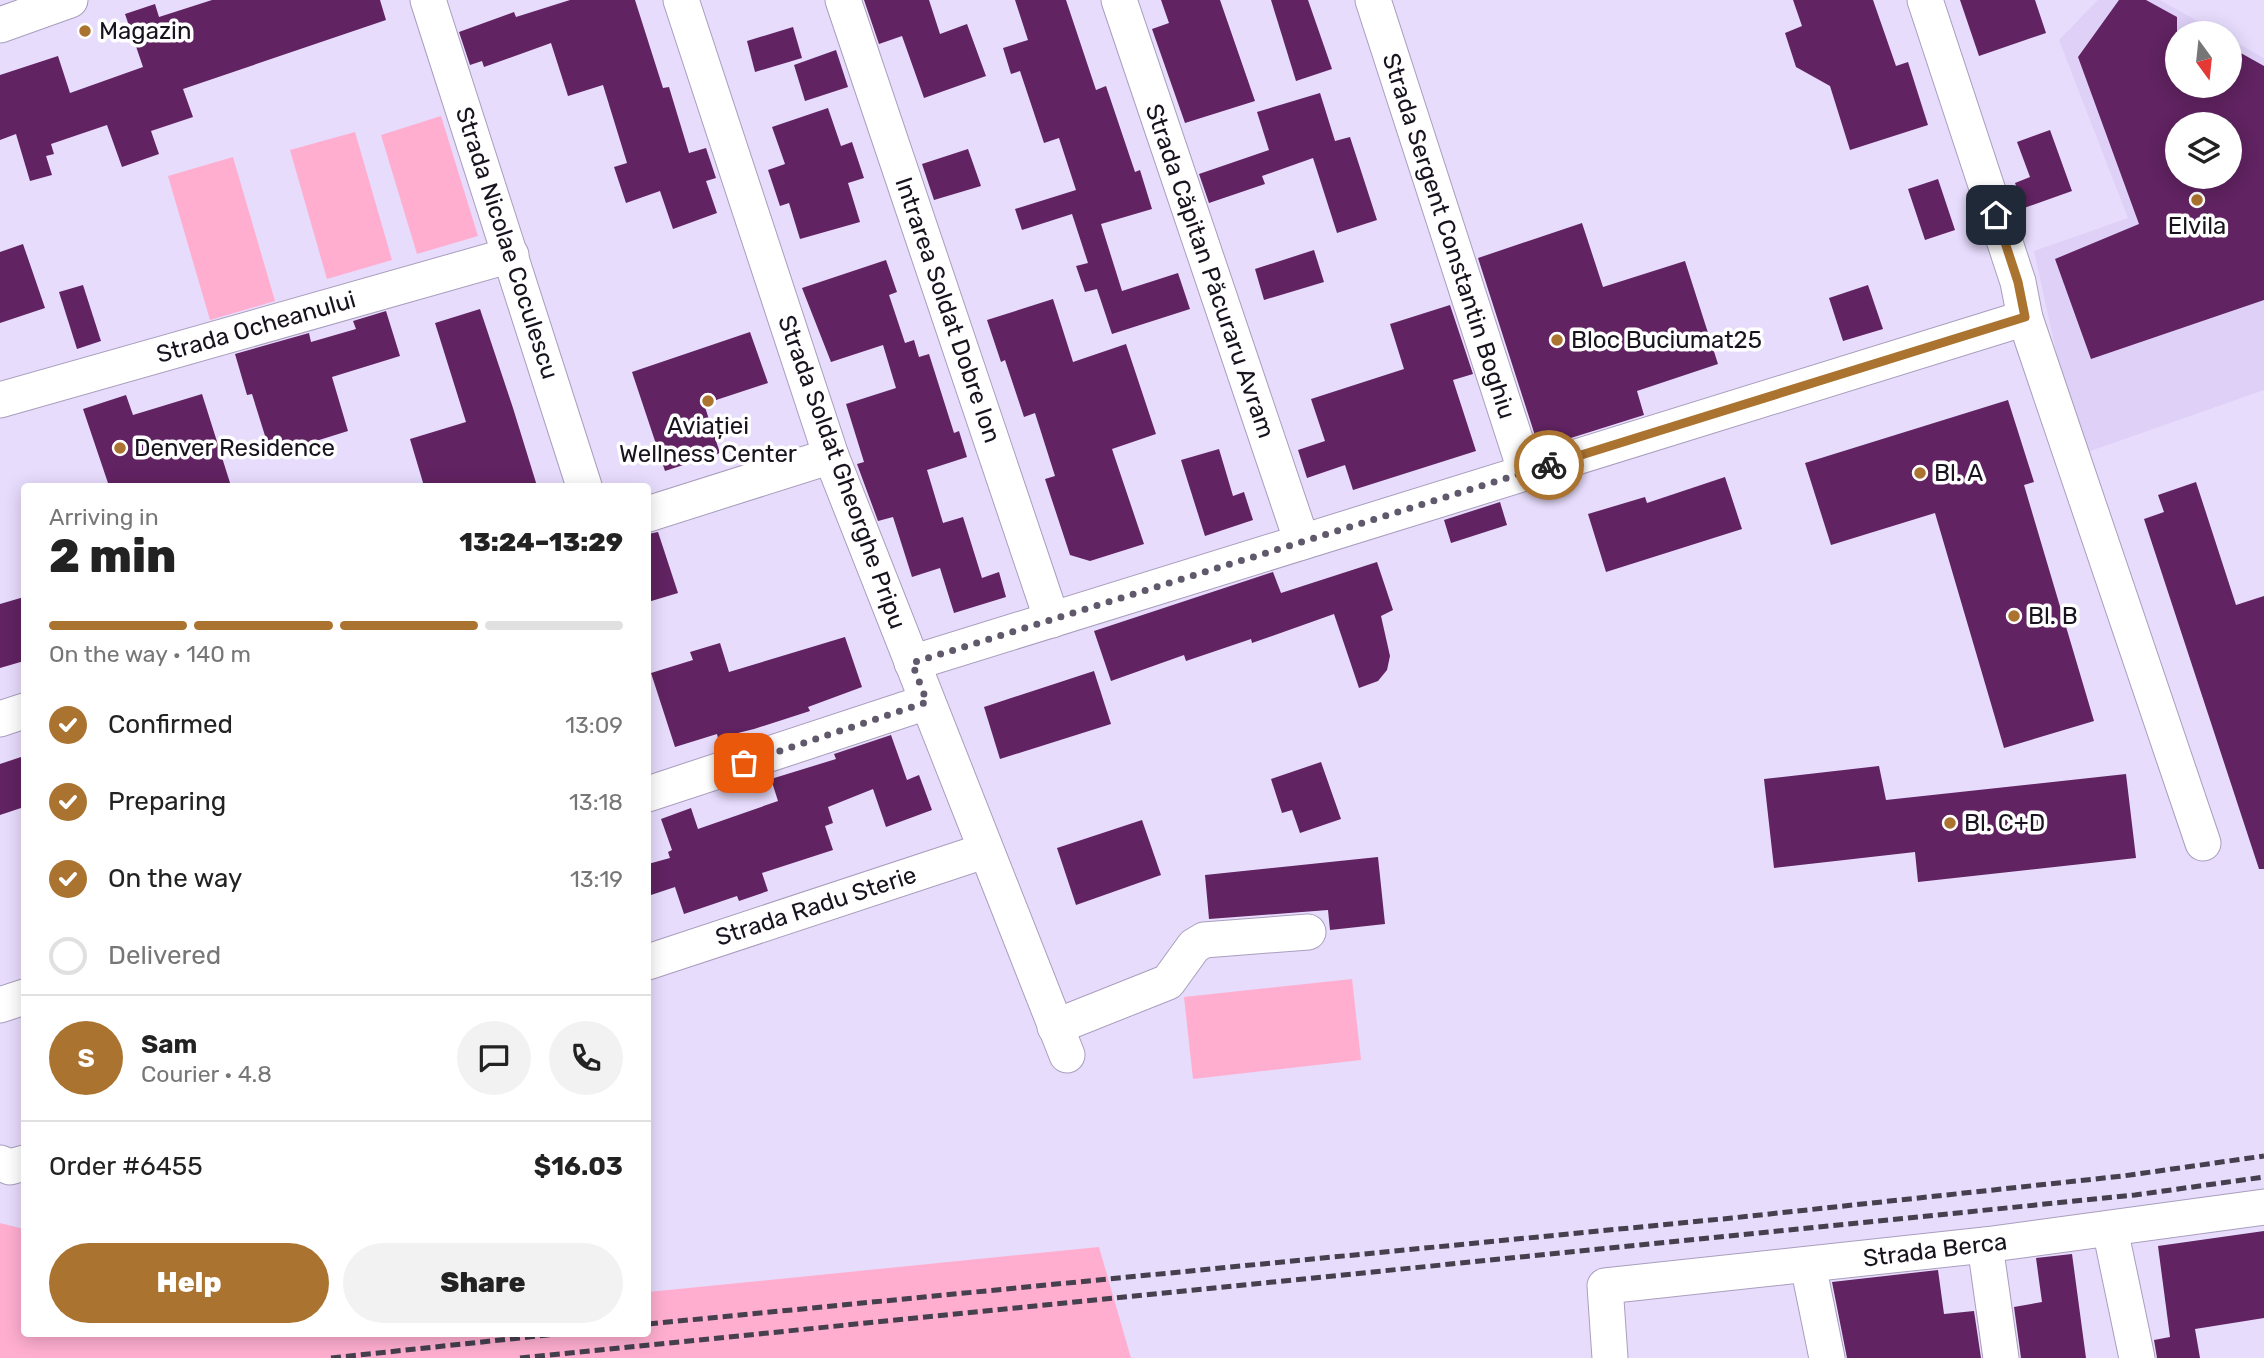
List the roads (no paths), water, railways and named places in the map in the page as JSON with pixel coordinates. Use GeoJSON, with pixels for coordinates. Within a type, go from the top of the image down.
{"type":"FeatureCollection","features":[{"type":"Feature","properties":{"kind":"street"},"geometry":{"type":"LineString","coordinates":[[0,25],[70,0]]}},
{"type":"Feature","properties":{"kind":"street","name":"Strada Nicolae Coculescu"},"geometry":{"type":"LineString","coordinates":[[428,0],[583,483]]}},
{"type":"Feature","properties":{"kind":"street","name":"Strada Soldat Gheorghe Pripu"},"geometry":{"type":"LineString","coordinates":[[681,0],[831,456],[984,851],[1061,1041],[1168,982],[1194,946],[1204,940],[1308,932]]}},
{"type":"Feature","properties":{"kind":"street","name":"Intrarea Soldat Dobre Ion"},"geometry":{"type":"LineString","coordinates":[[843,0],[1052,620]]}},
{"type":"Feature","properties":{"kind":"street","name":"Strada Căpitan Păcuraru Avram"},"geometry":{"type":"LineString","coordinates":[[1119,0],[1302,542]]}},
{"type":"Feature","properties":{"kind":"street","name":"Strada Sergent Constantin Boghiu"},"geometry":{"type":"LineString","coordinates":[[1373,0],[1526,473]]}},
{"type":"Feature","properties":{"kind":"street"},"geometry":{"type":"LineString","coordinates":[[1925,0],[2018,282],[2025,317],[2203,843]]}},
{"type":"Feature","properties":{"kind":"street","name":"Strada Ocheanului"},"geometry":{"type":"LineString","coordinates":[[0,400],[511,255]]}},
{"type":"Feature","properties":{"kind":"street"},"geometry":{"type":"LineString","coordinates":[[912,663],[2025,317]]}},
{"type":"Feature","properties":{"kind":"street"},"geometry":{"type":"LineString","coordinates":[[651,513],[831,456]]}},
{"type":"Feature","properties":{"kind":"street"},"geometry":{"type":"LineString","coordinates":[[651,793],[927,702]]}},
{"type":"Feature","properties":{"kind":"street"},"geometry":{"type":"LineString","coordinates":[[0,719],[21,712]]}},
{"type":"Feature","properties":{"kind":"street","name":"Strada Radu Sterie"},"geometry":{"type":"LineString","coordinates":[[651,961],[984,851]]}},
{"type":"Feature","properties":{"kind":"street"},"geometry":{"type":"LineString","coordinates":[[0,1005],[21,998]]}},
{"type":"Feature","properties":{"kind":"street","name":"Strada Berca"},"geometry":{"type":"LineString","coordinates":[[1610,1358],[1605,1286],[1985,1245],[2264,1207]]}},
{"type":"Feature","properties":{"kind":"street"},"geometry":{"type":"LineString","coordinates":[[2110,1229],[2137,1358]]}},
{"type":"Feature","properties":{"kind":"street"},"geometry":{"type":"LineString","coordinates":[[1985,1245],[2001,1358]]}},
{"type":"Feature","properties":{"kind":"street"},"geometry":{"type":"LineString","coordinates":[[1808,1265],[1827,1358]]}},
{"type":"Feature","properties":{"kind":"railway"},"geometry":{"type":"LineString","coordinates":[[651,1324],[1732,1218],[2123,1176],[2264,1156]]}},
{"type":"Feature","properties":{"kind":"railway"},"geometry":{"type":"LineString","coordinates":[[520,1358],[2135,1195],[2264,1177]]}},
{"type":"Feature","properties":{"kind":"railway"},"geometry":{"type":"LineString","coordinates":[[331,1358],[529,1337]]}},
{"type":"Feature","properties":{"kind":"place","name":"Magazin"},"geometry":{"type":"Point","coordinates":[85,31]}},
{"type":"Feature","properties":{"kind":"place","name":"Elvila"},"geometry":{"type":"Point","coordinates":[2197,200]}},
{"type":"Feature","properties":{"kind":"place","name":"Bloc Buciumat25"},"geometry":{"type":"Point","coordinates":[1557,340]}},
{"type":"Feature","properties":{"kind":"place","name":"Aviației Wellness Center"},"geometry":{"type":"Point","coordinates":[708,401]}},
{"type":"Feature","properties":{"kind":"place","name":"Denver Residence"},"geometry":{"type":"Point","coordinates":[120,448]}},
{"type":"Feature","properties":{"kind":"place","name":"Bl. A"},"geometry":{"type":"Point","coordinates":[1920,473]}},
{"type":"Feature","properties":{"kind":"place","name":"Bl. B"},"geometry":{"type":"Point","coordinates":[2014,616]}},
{"type":"Feature","properties":{"kind":"place","name":"Bl. C+D"},"geometry":{"type":"Point","coordinates":[1950,823]}}]}
